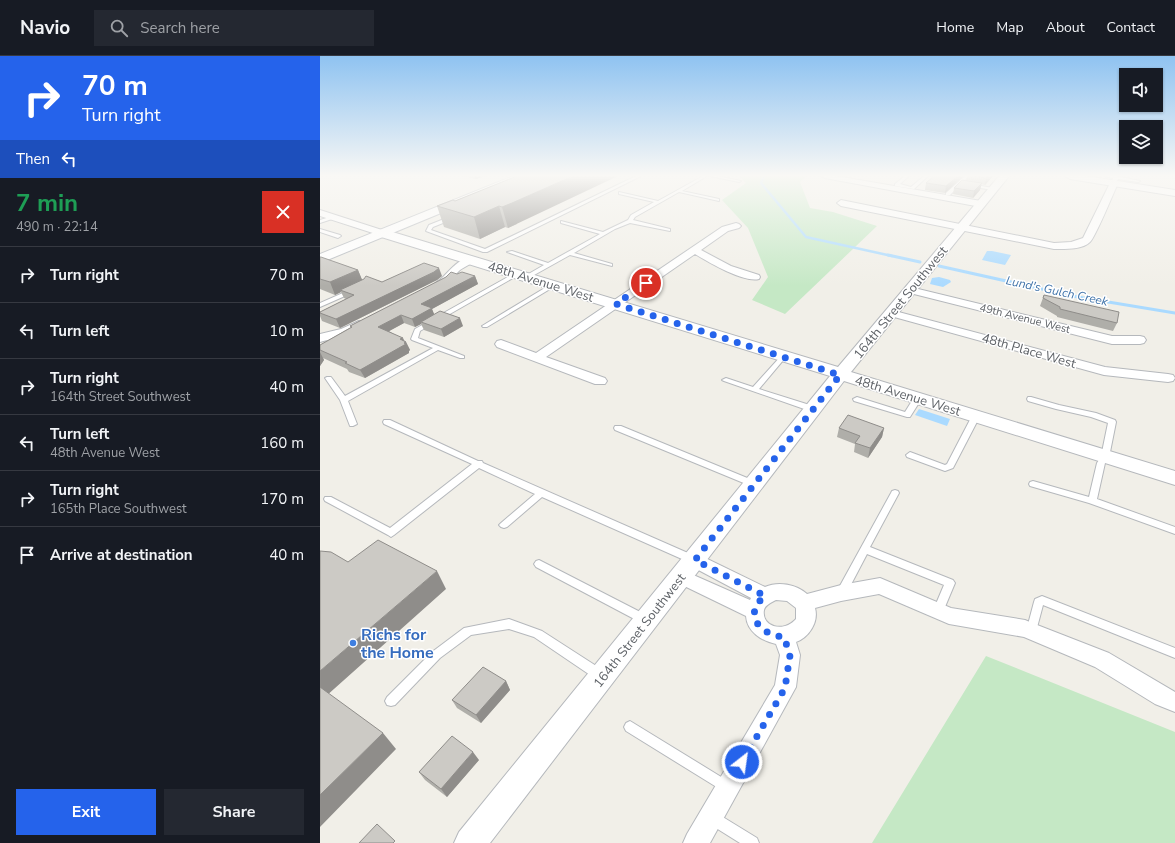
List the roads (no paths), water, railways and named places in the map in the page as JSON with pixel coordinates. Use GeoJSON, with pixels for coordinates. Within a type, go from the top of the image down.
{"type":"FeatureCollection","features":[{"type":"Feature","properties":{"kind":"main road"},"geometry":{"type":"LineString","coordinates":[[320,259],[432,213]]}},
{"type":"Feature","properties":{"kind":"street","name":"48th Avenue West"},"geometry":{"type":"LineString","coordinates":[[320,213],[1175,478]]}},
{"type":"Feature","properties":{"kind":"street"},"geometry":{"type":"LineString","coordinates":[[890,213],[1054,246],[1068,246],[1079,244],[1087,240],[1098,213]]}},
{"type":"Feature","properties":{"kind":"street","name":"164th Street Southwest"},"geometry":{"type":"LineString","coordinates":[[470,843],[682,577],[840,375],[974,213]]}},
{"type":"Feature","properties":{"kind":"street"},"geometry":{"type":"LineString","coordinates":[[536,358],[725,229],[736,226]]}},
{"type":"Feature","properties":{"kind":"street"},"geometry":{"type":"LineString","coordinates":[[694,250],[727,268],[755,277]]}},
{"type":"Feature","properties":{"kind":"street"},"geometry":{"type":"LineString","coordinates":[[428,290],[450,279],[453,271],[470,260]]}},
{"type":"Feature","properties":{"kind":"street","name":"49th Avenue West"},"geometry":{"type":"LineString","coordinates":[[910,290],[1112,340],[1140,340]]}},
{"type":"Feature","properties":{"kind":"street","name":"48th Place West"},"geometry":{"type":"LineString","coordinates":[[891,313],[1104,371],[1168,378]]}},
{"type":"Feature","properties":{"kind":"street"},"geometry":{"type":"LineString","coordinates":[[320,338],[345,332],[373,318]]}},
{"type":"Feature","properties":{"kind":"street"},"geometry":{"type":"LineString","coordinates":[[501,344],[600,381]]}},
{"type":"Feature","properties":{"kind":"street"},"geometry":{"type":"LineString","coordinates":[[695,560],[765,596]]}},
{"type":"Feature","properties":{"kind":"street"},"geometry":{"type":"LineString","coordinates":[[682,577],[754,611]]}},
{"type":"Feature","properties":{"kind":"street"},"geometry":{"type":"LineString","coordinates":[[803,603],[841,593],[880,586],[949,616],[1025,629],[1102,660],[1163,697],[1175,702]]}},
{"type":"Feature","properties":{"kind":"street"},"geometry":{"type":"LineString","coordinates":[[781,592],[790,593],[803,603],[807,617],[805,624],[793,635],[784,637],[776,636],[762,630],[755,618],[754,611],[756,605],[765,596],[781,592]]}},
{"type":"Feature","properties":{"kind":"street"},"geometry":{"type":"LineString","coordinates":[[696,843],[785,688],[790,655],[784,637]]}},
{"type":"Feature","properties":{"kind":"lane"},"geometry":{"type":"LineString","coordinates":[[470,260],[485,251],[564,213]]}},
{"type":"Feature","properties":{"kind":"lane"},"geometry":{"type":"LineString","coordinates":[[462,357],[414,339],[417,330],[522,276],[549,265],[603,233],[630,221],[633,216],[639,213]]}},
{"type":"Feature","properties":{"kind":"lane"},"geometry":{"type":"LineString","coordinates":[[320,222],[333,217]]}},
{"type":"Feature","properties":{"kind":"lane"},"geometry":{"type":"LineString","coordinates":[[454,217],[432,226],[428,230],[485,251]]}},
{"type":"Feature","properties":{"kind":"lane"},"geometry":{"type":"LineString","coordinates":[[630,221],[668,230]]}},
{"type":"Feature","properties":{"kind":"lane"},"geometry":{"type":"LineString","coordinates":[[563,222],[603,233]]}},
{"type":"Feature","properties":{"kind":"lane"},"geometry":{"type":"LineString","coordinates":[[320,230],[338,236]]}},
{"type":"Feature","properties":{"kind":"lane"},"geometry":{"type":"LineString","coordinates":[[510,252],[549,265]]}},
{"type":"Feature","properties":{"kind":"lane"},"geometry":{"type":"LineString","coordinates":[[569,253],[610,265]]}},
{"type":"Feature","properties":{"kind":"lane"},"geometry":{"type":"LineString","coordinates":[[485,326],[553,285]]}},
{"type":"Feature","properties":{"kind":"lane"},"geometry":{"type":"LineString","coordinates":[[320,305],[358,288]]}},
{"type":"Feature","properties":{"kind":"lane"},"geometry":{"type":"LineString","coordinates":[[320,300],[327,302]]}},
{"type":"Feature","properties":{"kind":"lane"},"geometry":{"type":"LineString","coordinates":[[344,400],[438,348]]}},
{"type":"Feature","properties":{"kind":"lane"},"geometry":{"type":"LineString","coordinates":[[754,390],[784,357]]}},
{"type":"Feature","properties":{"kind":"lane"},"geometry":{"type":"LineString","coordinates":[[329,378],[344,400],[353,424]]}},
{"type":"Feature","properties":{"kind":"lane"},"geometry":{"type":"LineString","coordinates":[[726,380],[813,409]]}},
{"type":"Feature","properties":{"kind":"lane"},"geometry":{"type":"LineString","coordinates":[[857,399],[907,415],[918,398]]}},
{"type":"Feature","properties":{"kind":"lane"},"geometry":{"type":"LineString","coordinates":[[1031,400],[1063,409],[1078,411],[1112,422],[1105,457],[1101,463],[1092,502]]}},
{"type":"Feature","properties":{"kind":"lane"},"geometry":{"type":"LineString","coordinates":[[910,455],[945,468],[950,466],[976,416]]}},
{"type":"Feature","properties":{"kind":"lane"},"geometry":{"type":"LineString","coordinates":[[386,422],[541,493],[695,560]]}},
{"type":"Feature","properties":{"kind":"lane"},"geometry":{"type":"LineString","coordinates":[[618,428],[755,484]]}},
{"type":"Feature","properties":{"kind":"lane"},"geometry":{"type":"LineString","coordinates":[[328,498],[391,533],[479,464]]}},
{"type":"Feature","properties":{"kind":"lane"},"geometry":{"type":"LineString","coordinates":[[1033,484],[1092,502],[1175,531]]}},
{"type":"Feature","properties":{"kind":"lane"},"geometry":{"type":"LineString","coordinates":[[504,525],[541,493]]}},
{"type":"Feature","properties":{"kind":"lane"},"geometry":{"type":"LineString","coordinates":[[841,593],[895,493]]}},
{"type":"Feature","properties":{"kind":"lane"},"geometry":{"type":"LineString","coordinates":[[865,549],[950,583],[938,611]]}},
{"type":"Feature","properties":{"kind":"lane"},"geometry":{"type":"LineString","coordinates":[[539,564],[647,621]]}},
{"type":"Feature","properties":{"kind":"lane"},"geometry":{"type":"LineString","coordinates":[[1031,632],[1039,602],[1042,600],[1175,653]]}},
{"type":"Feature","properties":{"kind":"lane"},"geometry":{"type":"LineString","coordinates":[[391,701],[436,655],[468,631],[509,624],[538,634],[602,677]]}},
{"type":"Feature","properties":{"kind":"lane"},"geometry":{"type":"LineString","coordinates":[[630,727],[727,787]]}},
{"type":"Feature","properties":{"kind":"lane"},"geometry":{"type":"LineString","coordinates":[[711,816],[752,843]]}},
{"type":"Feature","properties":{"kind":"water"},"geometry":{"type":"Polygon","coordinates":[[[987,251],[1011,255],[1005,265],[982,260],[987,251]]]}},
{"type":"Feature","properties":{"kind":"water"},"geometry":{"type":"Polygon","coordinates":[[[939,277],[950,280],[951,282],[943,287],[930,284],[932,278],[939,277]]]}},
{"type":"Feature","properties":{"kind":"water"},"geometry":{"type":"Polygon","coordinates":[[[919,409],[950,419],[947,426],[915,415],[919,409]]]}},
{"type":"Feature","properties":{"kind":"waterway","name":"Lund's Gulch Creek"},"geometry":{"type":"LineString","coordinates":[[786,213],[806,237],[892,256]]}},
{"type":"Feature","properties":{"kind":"waterway","name":"Lund's Gulch Creek"},"geometry":{"type":"LineString","coordinates":[[888,255],[920,262]]}},
{"type":"Feature","properties":{"kind":"waterway","name":"Lund's Gulch Creek"},"geometry":{"type":"LineString","coordinates":[[939,266],[1078,297],[1175,313]]}},
{"type":"Feature","properties":{"kind":"place","name":"Richs for the Home"},"geometry":{"type":"Point","coordinates":[353,643]}}]}
